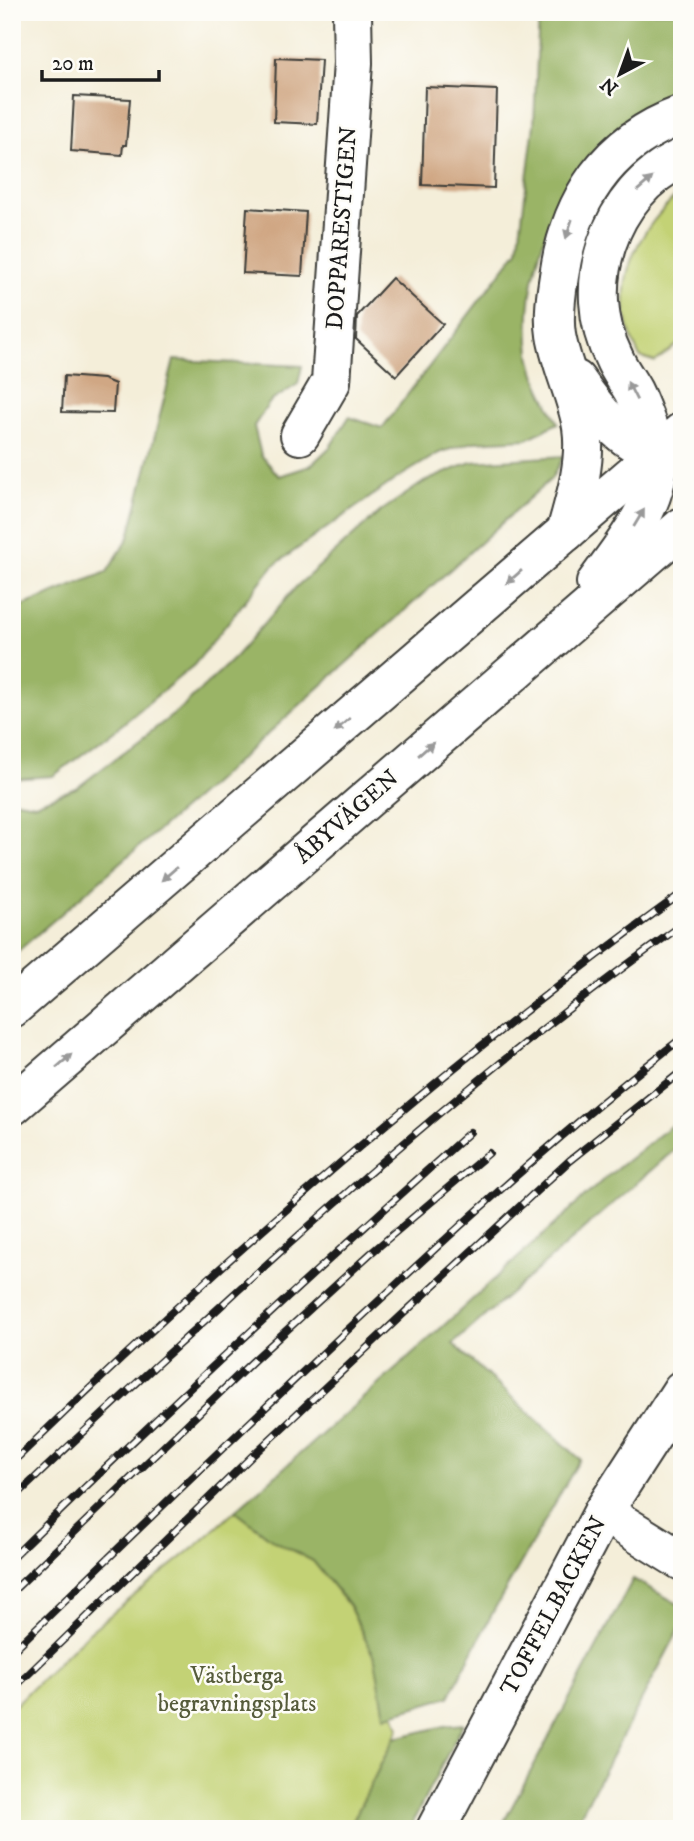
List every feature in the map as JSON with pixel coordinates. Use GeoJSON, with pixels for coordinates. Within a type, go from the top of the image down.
{"type":"FeatureCollection","features":[{"type":"Feature","properties":{"kind":"street","name":"DOPPARESTIGEN"},"geometry":{"type":"LineString","coordinates":[[300,435],[331,382],[353,63],[352,12]]}},
{"type":"Feature","properties":{"kind":"street"},"geometry":{"type":"LineString","coordinates":[[566,533],[578,491],[582,452],[582,428],[556,333],[555,296],[568,228],[594,180],[629,144],[653,128],[682,115]]}},
{"type":"Feature","properties":{"kind":"street"},"geometry":{"type":"LineString","coordinates":[[674,448],[634,393],[613,358],[603,330],[597,283],[611,230],[623,209],[638,188],[682,158]]}},
{"type":"Feature","properties":{"kind":"street"},"geometry":{"type":"LineString","coordinates":[[563,361],[602,415],[627,439],[674,448]]}},
{"type":"Feature","properties":{"kind":"street"},"geometry":{"type":"LineString","coordinates":[[12,1008],[566,533],[674,448]]}},
{"type":"Feature","properties":{"kind":"street"},"geometry":{"type":"LineString","coordinates":[[559,635],[644,512],[674,448]]}},
{"type":"Feature","properties":{"kind":"street","name":"ÅBYVÄGEN"},"geometry":{"type":"LineString","coordinates":[[12,1106],[682,527]]}},
{"type":"Feature","properties":{"kind":"street","name":"TOFFELBACKEN"},"geometry":{"type":"LineString","coordinates":[[436,1829],[603,1512],[682,1390]]}},
{"type":"Feature","properties":{"kind":"street"},"geometry":{"type":"LineString","coordinates":[[603,1512],[682,1561]]}},
{"type":"Feature","properties":{"kind":"green space"},"geometry":{"type":"Polygon","coordinates":[[[539,12],[682,12],[682,95],[658,101],[642,111],[608,138],[578,170],[552,218],[537,262],[529,308],[530,353],[537,380],[558,423],[527,439],[473,442],[439,453],[396,479],[273,566],[194,665],[119,727],[53,776],[12,779],[12,610],[107,572],[129,537],[174,360],[302,366],[298,384],[270,402],[254,426],[261,455],[279,476],[310,466],[330,447],[349,417],[382,428],[518,250],[534,124],[539,12]]]}},
{"type":"Feature","properties":{"kind":"green space"},"geometry":{"type":"Polygon","coordinates":[[[682,191],[682,341],[655,362],[640,357],[630,333],[625,310],[625,288],[637,247],[649,227],[682,191]]]}},
{"type":"Feature","properties":{"kind":"green space"},"geometry":{"type":"Polygon","coordinates":[[[564,456],[551,479],[212,784],[12,956],[12,800],[35,804],[78,787],[182,708],[236,656],[296,587],[381,511],[424,482],[471,462],[564,456]]]}},
{"type":"Feature","properties":{"kind":"green space"},"geometry":{"type":"Polygon","coordinates":[[[682,1117],[682,1143],[453,1344],[580,1459],[494,1610],[449,1697],[385,1716],[375,1659],[349,1605],[313,1561],[274,1541],[235,1511],[406,1360],[604,1179],[682,1117]]]}},
{"type":"Feature","properties":{"kind":"green space","name":"Västberga begravningsplats"},"geometry":{"type":"Polygon","coordinates":[[[235,1511],[274,1541],[313,1561],[349,1606],[375,1659],[399,1728],[349,1829],[12,1829],[12,1708],[88,1633],[235,1511]]]}},
{"type":"Feature","properties":{"kind":"green space"},"geometry":{"type":"Polygon","coordinates":[[[633,1579],[682,1606],[682,1624],[573,1829],[500,1829],[633,1579]]]}},
{"type":"Feature","properties":{"kind":"green space"},"geometry":{"type":"Polygon","coordinates":[[[463,1724],[409,1829],[349,1829],[394,1738],[463,1724]]]}},
{"type":"Feature","properties":{"kind":"building"},"geometry":{"type":"Polygon","coordinates":[[[276,58],[321,60],[317,124],[274,122],[276,58]]]}},
{"type":"Feature","properties":{"kind":"building"},"geometry":{"type":"Polygon","coordinates":[[[425,87],[497,90],[494,188],[422,185],[425,87]]]}},
{"type":"Feature","properties":{"kind":"building"},"geometry":{"type":"Polygon","coordinates":[[[74,96],[130,99],[126,145],[123,145],[122,155],[71,151],[74,96]]]}},
{"type":"Feature","properties":{"kind":"building"},"geometry":{"type":"Polygon","coordinates":[[[247,208],[306,212],[302,276],[243,273],[247,208]]]}},
{"type":"Feature","properties":{"kind":"building"},"geometry":{"type":"Polygon","coordinates":[[[392,278],[443,324],[396,376],[356,339],[357,316],[392,278]]]}},
{"type":"Feature","properties":{"kind":"building"},"geometry":{"type":"Polygon","coordinates":[[[64,376],[103,379],[115,384],[113,413],[62,412],[64,376]]]}},
{"type":"Feature","properties":{"kind":"railway"},"geometry":{"type":"LineString","coordinates":[[12,1463],[172,1312],[336,1166],[506,1026],[682,893]]}},
{"type":"Feature","properties":{"kind":"railway"},"geometry":{"type":"LineString","coordinates":[[12,1500],[266,1264],[381,1163],[559,1016],[682,925]]}},
{"type":"Feature","properties":{"kind":"railway"},"geometry":{"type":"LineString","coordinates":[[12,1652],[226,1445],[434,1250],[556,1141],[682,1038]]}},
{"type":"Feature","properties":{"kind":"railway"},"geometry":{"type":"LineString","coordinates":[[12,1690],[251,1457],[402,1315],[569,1161],[682,1071]]}},
{"type":"Feature","properties":{"kind":"railway"},"geometry":{"type":"LineString","coordinates":[[12,1558],[239,1342],[470,1132]]}},
{"type":"Feature","properties":{"kind":"railway"},"geometry":{"type":"LineString","coordinates":[[12,1592],[253,1361],[371,1253],[489,1153]]}}]}
